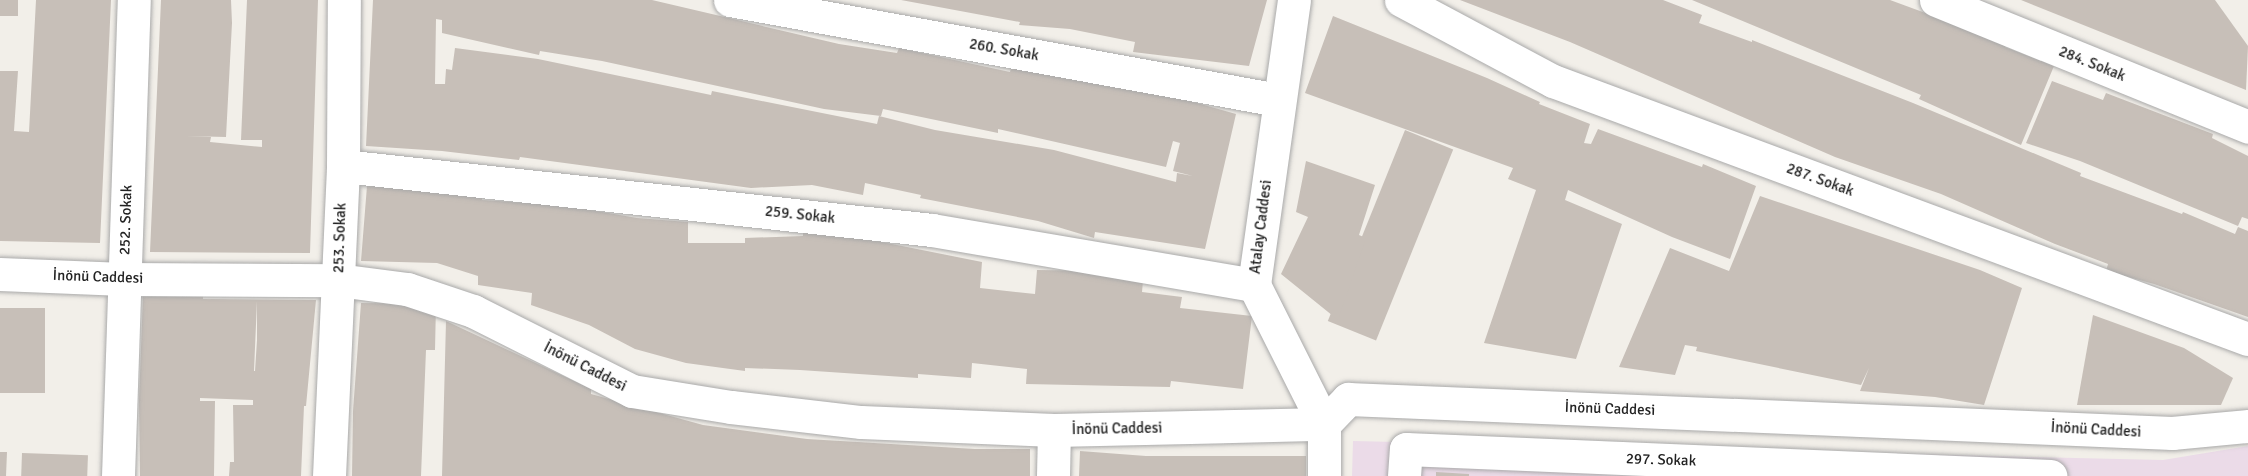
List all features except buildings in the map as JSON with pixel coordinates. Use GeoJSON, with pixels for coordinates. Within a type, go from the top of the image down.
{"type":"FeatureCollection","features":[{"type":"Feature","properties":{"kind":"street","name":"252. Sokak"},"geometry":{"type":"LineString","coordinates":[[118,476],[134,0]]}},
{"type":"Feature","properties":{"kind":"street","name":"253. Sokak"},"geometry":{"type":"LineString","coordinates":[[329,476],[343,166],[344,0]]}},
{"type":"Feature","properties":{"kind":"street","name":"260. Sokak"},"geometry":{"type":"LineString","coordinates":[[730,0],[1278,100]]}},
{"type":"Feature","properties":{"kind":"street","name":"Atalay Caddesi"},"geometry":{"type":"LineString","coordinates":[[1294,0],[1278,100],[1254,285],[1324,424],[1324,476]]}},
{"type":"Feature","properties":{"kind":"street","name":"287. Sokak"},"geometry":{"type":"LineString","coordinates":[[1401,0],[1553,81],[2248,339]]}},
{"type":"Feature","properties":{"kind":"street","name":"284. Sokak"},"geometry":{"type":"LineString","coordinates":[[1936,0],[2248,127]]}},
{"type":"Feature","properties":{"kind":"street","name":"259. Sokak"},"geometry":{"type":"LineString","coordinates":[[343,166],[932,230],[1254,285]]}},
{"type":"Feature","properties":{"kind":"street","name":"İnönü Caddesi"},"geometry":{"type":"LineString","coordinates":[[0,274],[123,279],[338,280],[408,290],[473,311],[632,391],[731,407],[861,422],[1054,430],[1324,424],[1348,399],[2172,433],[2248,426]]}},
{"type":"Feature","properties":{"kind":"street"},"geometry":{"type":"LineString","coordinates":[[1053,476],[1054,430]]}},
{"type":"Feature","properties":{"kind":"street","name":"297. Sokak"},"geometry":{"type":"LineString","coordinates":[[1404,476],[1406,449],[2050,476]]}},
{"type":"Feature","properties":{"kind":"shaded area"},"geometry":{"type":"Polygon","coordinates":[[[1353,441],[2163,460],[2248,446],[2248,476],[1352,476],[1353,441]]]}}]}
